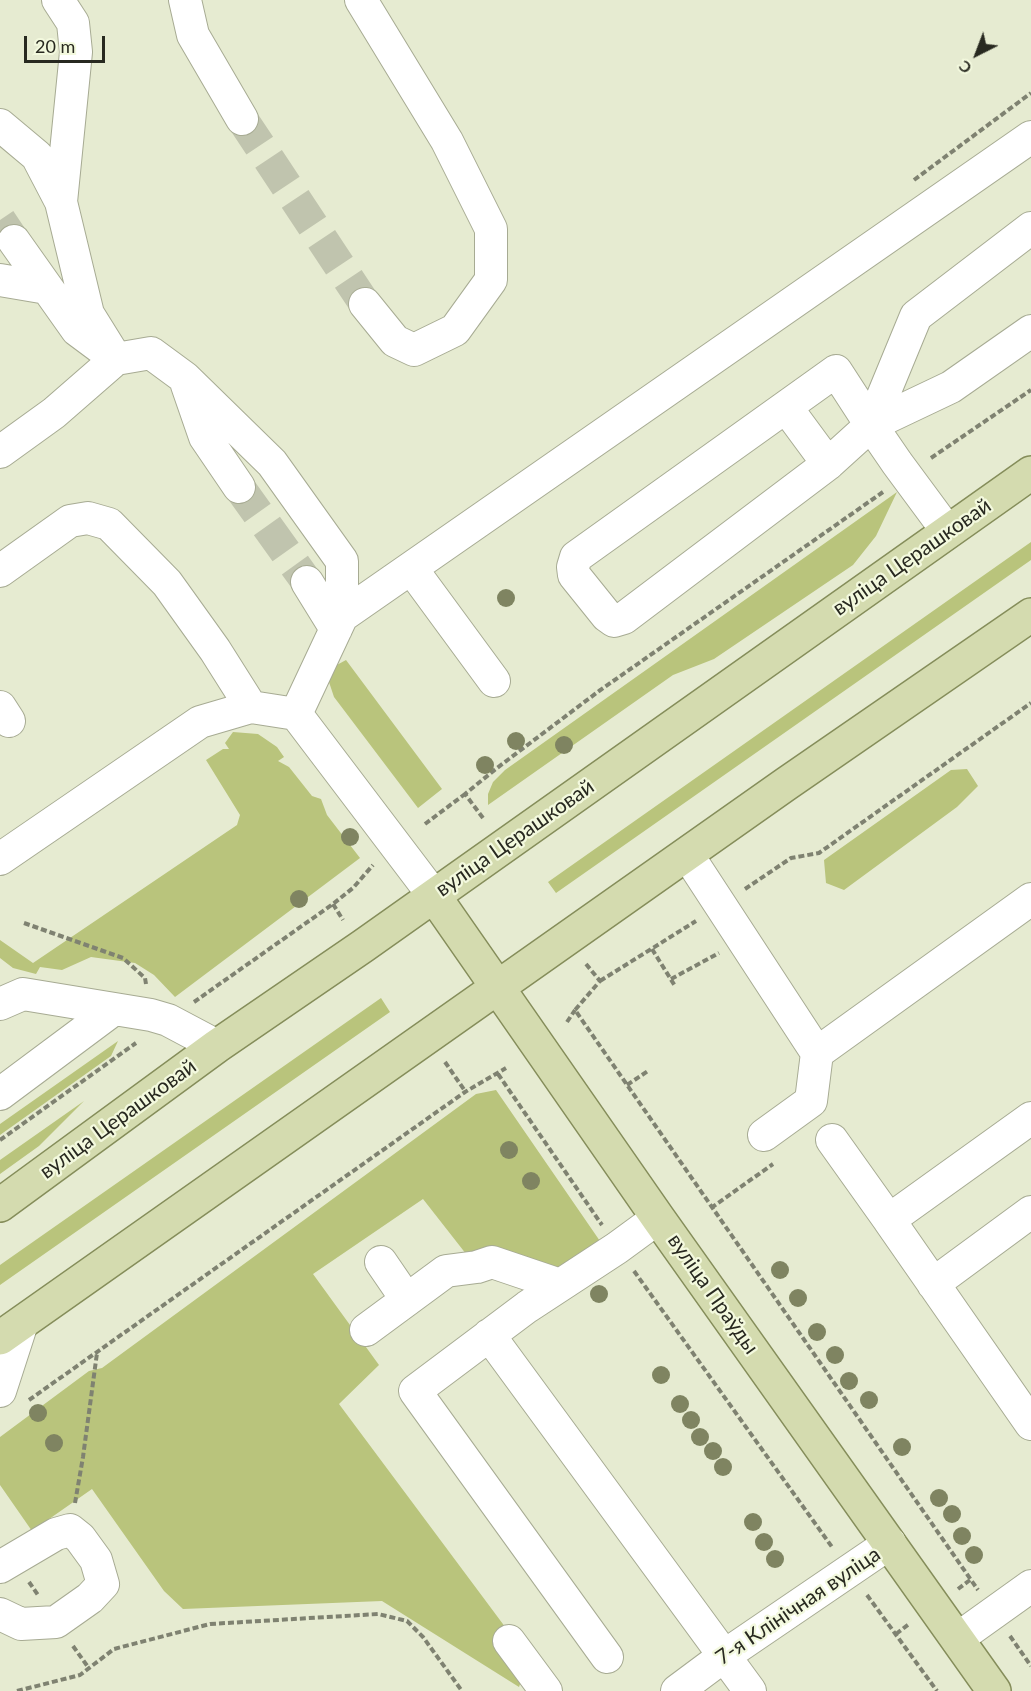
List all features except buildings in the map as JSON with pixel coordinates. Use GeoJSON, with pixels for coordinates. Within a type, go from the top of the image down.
{"type":"FeatureCollection","features":[{"type":"Feature","properties":{"kind":"main road","name":"вуліца Церашковай"},"geometry":{"type":"LineString","coordinates":[[0,1206],[217,1046],[434,896],[1031,472]]}},
{"type":"Feature","properties":{"kind":"main road"},"geometry":{"type":"LineString","coordinates":[[11,1331],[687,854],[1031,615]]}},
{"type":"Feature","properties":{"kind":"main road","name":"вуліца Праўды"},"geometry":{"type":"LineString","coordinates":[[434,896],[658,1218],[994,1691]]}},
{"type":"Feature","properties":{"kind":"street"},"geometry":{"type":"LineString","coordinates":[[58,0],[73,23],[76,52],[61,202]]}},
{"type":"Feature","properties":{"kind":"street"},"geometry":{"type":"LineString","coordinates":[[185,0],[193,35],[242,119]]}},
{"type":"Feature","properties":{"kind":"street"},"geometry":{"type":"LineString","coordinates":[[361,0],[447,141],[491,229],[491,280],[455,330],[414,350],[395,341],[365,304]]}},
{"type":"Feature","properties":{"kind":"street"},"geometry":{"type":"LineString","coordinates":[[0,125],[37,156],[61,202],[88,314],[116,359]]}},
{"type":"Feature","properties":{"kind":"street"},"geometry":{"type":"LineString","coordinates":[[339,622],[411,568],[1031,137]]}},
{"type":"Feature","properties":{"kind":"street"},"geometry":{"type":"LineString","coordinates":[[871,425],[916,316],[1031,228]]}},
{"type":"Feature","properties":{"kind":"street"},"geometry":{"type":"LineString","coordinates":[[14,241],[77,330],[116,359]]}},
{"type":"Feature","properties":{"kind":"street"},"geometry":{"type":"LineString","coordinates":[[0,280],[47,288]]}},
{"type":"Feature","properties":{"kind":"street"},"geometry":{"type":"LineString","coordinates":[[948,531],[871,425],[836,371],[576,557],[573,567],[574,575],[607,616],[614,621],[624,618],[828,464],[871,425],[951,387],[1031,331]]}},
{"type":"Feature","properties":{"kind":"street"},"geometry":{"type":"LineString","coordinates":[[0,452],[54,413],[116,359],[151,353],[185,378],[272,463],[342,561],[339,622],[296,714]]}},
{"type":"Feature","properties":{"kind":"street"},"geometry":{"type":"LineString","coordinates":[[185,378],[205,437],[239,487]]}},
{"type":"Feature","properties":{"kind":"street"},"geometry":{"type":"LineString","coordinates":[[786,407],[828,464]]}},
{"type":"Feature","properties":{"kind":"street"},"geometry":{"type":"LineString","coordinates":[[0,571],[70,521],[88,518],[109,524],[167,583],[215,650],[251,707]]}},
{"type":"Feature","properties":{"kind":"street"},"geometry":{"type":"LineString","coordinates":[[411,568],[494,681]]}},
{"type":"Feature","properties":{"kind":"street"},"geometry":{"type":"LineString","coordinates":[[307,582],[339,622]]}},
{"type":"Feature","properties":{"kind":"street"},"geometry":{"type":"LineString","coordinates":[[0,859],[200,722],[251,707],[296,714],[434,896]]}},
{"type":"Feature","properties":{"kind":"street"},"geometry":{"type":"LineString","coordinates":[[687,854],[817,1053],[811,1101],[771,1148]]}},
{"type":"Feature","properties":{"kind":"street"},"geometry":{"type":"LineString","coordinates":[[817,1053],[1031,899]]}},
{"type":"Feature","properties":{"kind":"street"},"geometry":{"type":"LineString","coordinates":[[0,1004],[23,994],[151,1015],[168,1020],[217,1046]]}},
{"type":"Feature","properties":{"kind":"street"},"geometry":{"type":"LineString","coordinates":[[0,1094],[114,1009]]}},
{"type":"Feature","properties":{"kind":"street"},"geometry":{"type":"LineString","coordinates":[[889,1220],[1031,1118]]}},
{"type":"Feature","properties":{"kind":"street"},"geometry":{"type":"LineString","coordinates":[[832,1140],[1031,1424]]}},
{"type":"Feature","properties":{"kind":"street"},"geometry":{"type":"LineString","coordinates":[[933,1284],[1031,1212]]}},
{"type":"Feature","properties":{"kind":"street"},"geometry":{"type":"LineString","coordinates":[[607,1657],[416,1391],[489,1335],[658,1218]]}},
{"type":"Feature","properties":{"kind":"street"},"geometry":{"type":"LineString","coordinates":[[381,1262],[407,1300]]}},
{"type":"Feature","properties":{"kind":"street"},"geometry":{"type":"LineString","coordinates":[[366,1330],[446,1271],[477,1267],[492,1262],[560,1285]]}},
{"type":"Feature","properties":{"kind":"street"},"geometry":{"type":"LineString","coordinates":[[11,1331],[14,1395]]}},
{"type":"Feature","properties":{"kind":"street"},"geometry":{"type":"LineString","coordinates":[[489,1335],[750,1691]]}},
{"type":"Feature","properties":{"kind":"street"},"geometry":{"type":"LineString","coordinates":[[0,1567],[56,1534],[70,1530],[80,1538],[96,1560],[103,1584],[90,1598],[56,1622],[21,1624],[0,1614]]}},
{"type":"Feature","properties":{"kind":"street","name":"7-я Клінічная вуліца"},"geometry":{"type":"LineString","coordinates":[[677,1691],[724,1656],[890,1543]]}},
{"type":"Feature","properties":{"kind":"street"},"geometry":{"type":"LineString","coordinates":[[957,1639],[1031,1586]]}},
{"type":"Feature","properties":{"kind":"street"},"geometry":{"type":"LineString","coordinates":[[509,1641],[546,1691]]}},
{"type":"Feature","properties":{"kind":"path"},"geometry":{"type":"LineString","coordinates":[[425,824],[598,691],[1031,390]]}},
{"type":"Feature","properties":{"kind":"path"},"geometry":{"type":"LineString","coordinates":[[567,1022],[574,1010],[600,981],[791,858],[819,853],[1031,703]]}},
{"type":"Feature","properties":{"kind":"path"},"geometry":{"type":"LineString","coordinates":[[465,794],[483,818]]}},
{"type":"Feature","properties":{"kind":"path"},"geometry":{"type":"LineString","coordinates":[[333,904],[344,920]]}},
{"type":"Feature","properties":{"kind":"path"},"geometry":{"type":"LineString","coordinates":[[24,923],[123,958],[145,978],[151,1015]]}},
{"type":"Feature","properties":{"kind":"path"},"geometry":{"type":"LineString","coordinates":[[652,949],[675,986]]}},
{"type":"Feature","properties":{"kind":"path"},"geometry":{"type":"LineString","coordinates":[[671,979],[718,954]]}},
{"type":"Feature","properties":{"kind":"path"},"geometry":{"type":"LineString","coordinates":[[586,964],[600,981]]}},
{"type":"Feature","properties":{"kind":"path"},"geometry":{"type":"LineString","coordinates":[[574,1010],[1031,1666]]}},
{"type":"Feature","properties":{"kind":"path"},"geometry":{"type":"LineString","coordinates":[[445,1062],[465,1092]]}},
{"type":"Feature","properties":{"kind":"path"},"geometry":{"type":"LineString","coordinates":[[14,1395],[97,1352],[465,1092],[506,1068]]}},
{"type":"Feature","properties":{"kind":"path"},"geometry":{"type":"LineString","coordinates":[[627,1085],[648,1071]]}},
{"type":"Feature","properties":{"kind":"path"},"geometry":{"type":"LineString","coordinates":[[498,1074],[617,1248],[937,1691]]}},
{"type":"Feature","properties":{"kind":"path"},"geometry":{"type":"LineString","coordinates":[[711,1208],[771,1148]]}},
{"type":"Feature","properties":{"kind":"path"},"geometry":{"type":"LineString","coordinates":[[70,1530],[83,1457],[97,1352]]}},
{"type":"Feature","properties":{"kind":"path"},"geometry":{"type":"LineString","coordinates":[[958,1589],[970,1580]]}},
{"type":"Feature","properties":{"kind":"path"},"geometry":{"type":"LineString","coordinates":[[17,1691],[80,1675],[114,1649],[210,1624],[378,1614],[407,1621],[423,1637],[462,1691]]}},
{"type":"Feature","properties":{"kind":"path"},"geometry":{"type":"LineString","coordinates":[[896,1634],[910,1624]]}},
{"type":"Feature","properties":{"kind":"green space"},"geometry":{"type":"Polygon","coordinates":[[[897,492],[876,536],[853,565],[714,659],[673,675],[488,805],[488,794],[493,782],[505,770],[897,492]]]}},
{"type":"Feature","properties":{"kind":"green space"},"geometry":{"type":"Polygon","coordinates":[[[1031,542],[1031,560],[556,893],[548,882],[1031,542]]]}},
{"type":"Feature","properties":{"kind":"green space"},"geometry":{"type":"Polygon","coordinates":[[[346,660],[442,789],[418,808],[334,697],[329,682],[335,666],[346,660]]]}},
{"type":"Feature","properties":{"kind":"green space"},"geometry":{"type":"Polygon","coordinates":[[[233,732],[258,734],[277,747],[284,757],[278,761],[289,767],[312,796],[321,799],[327,815],[360,858],[175,997],[154,975],[135,963],[91,957],[62,970],[40,967],[36,974],[13,968],[0,958],[0,940],[33,963],[237,825],[240,815],[206,760],[223,749],[229,749],[225,743],[233,732]]]}},
{"type":"Feature","properties":{"kind":"green space"},"geometry":{"type":"Polygon","coordinates":[[[967,769],[978,786],[957,807],[844,890],[826,883],[824,860],[951,770],[967,769]]]}},
{"type":"Feature","properties":{"kind":"green space"},"geometry":{"type":"Polygon","coordinates":[[[381,998],[390,1012],[0,1285],[0,1265],[381,998]]]}},
{"type":"Feature","properties":{"kind":"green space"},"geometry":{"type":"Polygon","coordinates":[[[118,1041],[111,1056],[0,1135],[0,1124],[118,1041]]]}},
{"type":"Feature","properties":{"kind":"green space"},"geometry":{"type":"Polygon","coordinates":[[[496,1090],[602,1244],[555,1276],[470,1259],[423,1199],[313,1274],[379,1365],[339,1404],[529,1659],[519,1687],[382,1601],[183,1609],[164,1591],[92,1489],[32,1531],[0,1485],[0,1437],[89,1371],[102,1368],[476,1094],[496,1090]]]}},
{"type":"Feature","properties":{"kind":"green space"},"geometry":{"type":"Polygon","coordinates":[[[84,1101],[39,1146],[0,1174],[0,1160],[84,1101]]]}},
{"type":"Feature","properties":{"kind":"tunnel"},"geometry":{"type":"LineString","coordinates":[[242,119],[365,304]]}},
{"type":"Feature","properties":{"kind":"tunnel"},"geometry":{"type":"LineString","coordinates":[[0,220],[14,241]]}},
{"type":"Feature","properties":{"kind":"tunnel"},"geometry":{"type":"LineString","coordinates":[[239,487],[307,582]]}}]}
